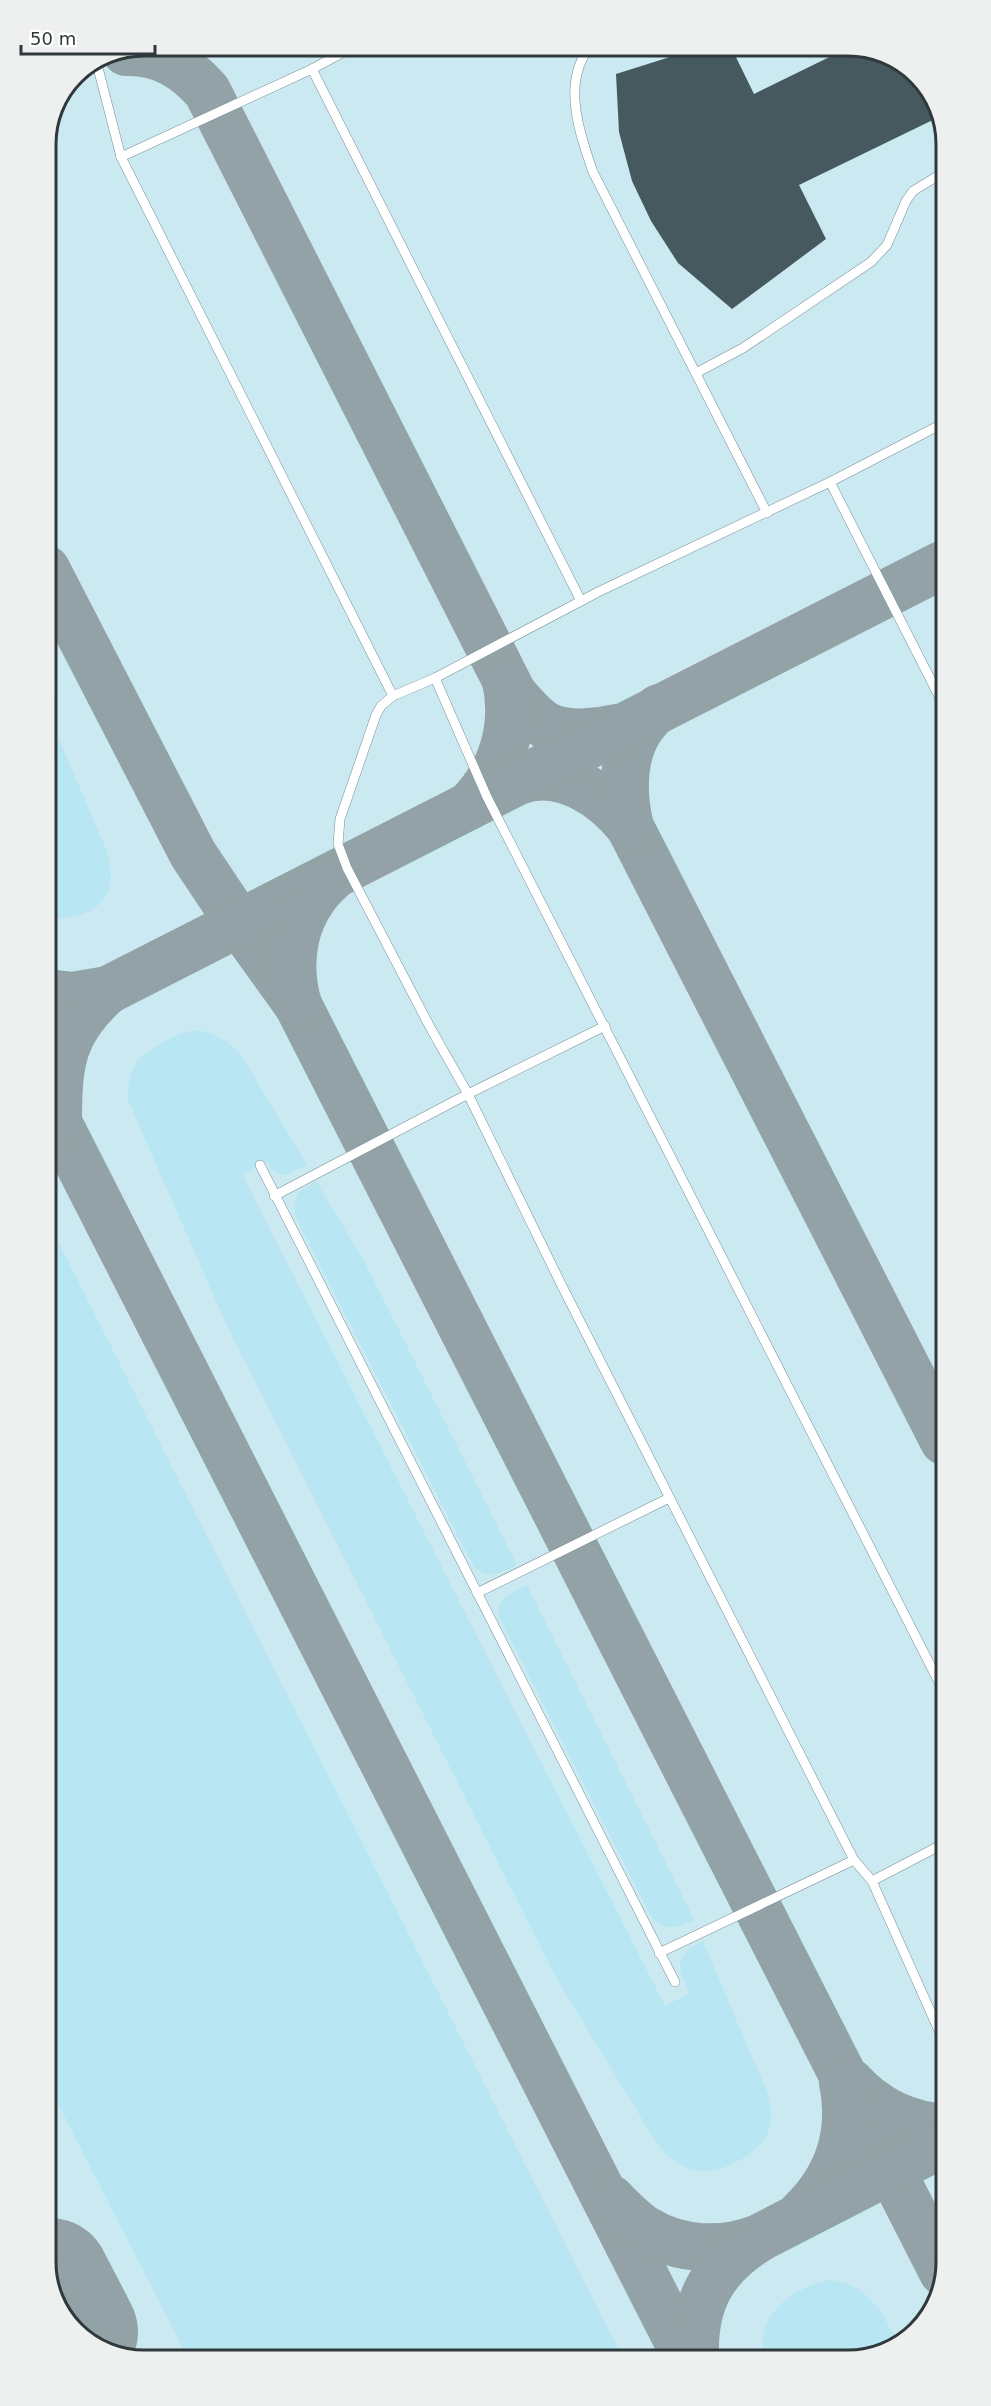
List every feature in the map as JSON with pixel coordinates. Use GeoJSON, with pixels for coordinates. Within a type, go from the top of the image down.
{"type":"FeatureCollection","features":[{"type":"Feature","properties":{"kind":"lane"},"geometry":{"type":"LineString","coordinates":[[121,157],[338,55]]}},
{"type":"Feature","properties":{"kind":"lane"},"geometry":{"type":"LineString","coordinates":[[585,56],[580,63],[576,80],[578,123],[593,172],[767,513]]}},
{"type":"Feature","properties":{"kind":"lane"},"geometry":{"type":"LineString","coordinates":[[98,68],[121,157],[393,696]]}},
{"type":"Feature","properties":{"kind":"lane"},"geometry":{"type":"LineString","coordinates":[[312,69],[581,601]]}},
{"type":"Feature","properties":{"kind":"lane"},"geometry":{"type":"LineString","coordinates":[[696,373],[743,348],[871,262],[888,245],[906,201],[913,191],[936,177]]}},
{"type":"Feature","properties":{"kind":"lane"},"geometry":{"type":"LineString","coordinates":[[936,427],[767,513],[581,601],[435,678],[393,696],[381,706],[376,715],[340,819],[338,844],[341,855],[421,1009],[468,1094],[669,1498],[854,1860],[872,1881],[936,2024]]}},
{"type":"Feature","properties":{"kind":"lane"},"geometry":{"type":"LineString","coordinates":[[830,482],[936,690]]}},
{"type":"Feature","properties":{"kind":"lane"},"geometry":{"type":"LineString","coordinates":[[435,678],[487,797],[936,1676]]}},
{"type":"Feature","properties":{"kind":"lane"},"geometry":{"type":"LineString","coordinates":[[274,1196],[468,1094],[605,1026]]}},
{"type":"Feature","properties":{"kind":"lane"},"geometry":{"type":"LineString","coordinates":[[260,1165],[675,1982]]}},
{"type":"Feature","properties":{"kind":"lane"},"geometry":{"type":"LineString","coordinates":[[477,1593],[669,1498]]}},
{"type":"Feature","properties":{"kind":"lane"},"geometry":{"type":"LineString","coordinates":[[872,1881],[936,1848]]}},
{"type":"Feature","properties":{"kind":"lane"},"geometry":{"type":"LineString","coordinates":[[659,1953],[854,1860]]}},
{"type":"Feature","properties":{"kind":"shaded area"},"geometry":{"type":"Polygon","coordinates":[[[132,56],[853,56],[870,58],[892,67],[914,85],[931,115],[936,144],[936,2262],[931,2291],[917,2316],[906,2329],[876,2346],[848,2350],[138,2350],[115,2346],[99,2339],[81,2325],[60,2291],[55,2262],[56,138],[58,121],[65,105],[85,77],[99,67],[132,56]]]}},
{"type":"Feature","properties":{"kind":"shaded area"},"geometry":{"type":"Polygon","coordinates":[[[56,732],[106,849],[110,870],[108,891],[104,899],[90,911],[56,918],[56,732]]]}},
{"type":"Feature","properties":{"kind":"shaded area"},"geometry":{"type":"Polygon","coordinates":[[[195,1030],[210,1033],[222,1039],[243,1058],[307,1165],[289,1174],[279,1175],[267,1161],[242,1174],[665,2006],[690,1993],[682,1976],[680,1963],[686,1952],[703,1941],[763,2082],[771,2108],[770,2127],[766,2136],[754,2150],[737,2162],[709,2171],[691,2169],[669,2156],[656,2142],[557,1979],[228,1328],[128,1100],[132,1071],[140,1058],[171,1038],[195,1030]]]}},
{"type":"Feature","properties":{"kind":"shaded area"},"geometry":{"type":"Polygon","coordinates":[[[316,1181],[365,1263],[517,1565],[495,1574],[479,1571],[474,1567],[296,1218],[294,1206],[298,1193],[316,1181]]]}},
{"type":"Feature","properties":{"kind":"shaded area"},"geometry":{"type":"Polygon","coordinates":[[[55,1237],[619,2350],[184,2350],[55,2098],[55,1237]]]}},
{"type":"Feature","properties":{"kind":"shaded area"},"geometry":{"type":"Polygon","coordinates":[[[527,1585],[694,1920],[682,1925],[667,1927],[652,1918],[499,1617],[500,1605],[506,1596],[527,1585]]]}},
{"type":"Feature","properties":{"kind":"shaded area"},"geometry":{"type":"Polygon","coordinates":[[[830,2280],[855,2287],[872,2301],[895,2337],[865,2349],[764,2350],[765,2328],[771,2316],[791,2296],[830,2280]]]}},
{"type":"Feature","properties":{"kind":"building"},"geometry":{"type":"Polygon","coordinates":[[[674,56],[735,56],[754,94],[832,56],[870,58],[892,67],[914,85],[932,120],[799,185],[826,239],[732,309],[678,263],[651,221],[632,181],[619,132],[616,74],[674,56]]]}},
{"type":"Feature","properties":{"kind":"taxiway"},"geometry":{"type":"LineString","coordinates":[[154,55],[181,67],[207,91],[513,694],[539,721],[556,730],[582,732],[616,728]]}},
{"type":"Feature","properties":{"kind":"taxiway"},"geometry":{"type":"LineString","coordinates":[[56,994],[73,996],[108,990],[936,568]]}},
{"type":"Feature","properties":{"kind":"taxiway"},"geometry":{"type":"LineString","coordinates":[[56,588],[193,854],[298,1005],[936,2258]]}},
{"type":"Feature","properties":{"kind":"taxiway"},"geometry":{"type":"LineString","coordinates":[[469,806],[490,779],[504,748],[509,715],[506,681]]}},
{"type":"Feature","properties":{"kind":"taxiway"},"geometry":{"type":"LineString","coordinates":[[630,827],[625,795],[627,762],[637,732],[659,708]]}},
{"type":"Feature","properties":{"kind":"taxiway"},"geometry":{"type":"LineString","coordinates":[[518,781],[534,777],[550,777],[580,786],[607,804],[630,827],[936,1425]]}},
{"type":"Feature","properties":{"kind":"taxiway"},"geometry":{"type":"LineString","coordinates":[[298,1005],[292,970],[296,937],[308,905],[331,878]]}},
{"type":"Feature","properties":{"kind":"taxiway"},"geometry":{"type":"LineString","coordinates":[[58,1122],[59,1082],[65,1049],[80,1020],[108,990]]}},
{"type":"Feature","properties":{"kind":"taxiway"},"geometry":{"type":"LineString","coordinates":[[56,1118],[682,2350]]}},
{"type":"Feature","properties":{"kind":"taxiway"},"geometry":{"type":"LineString","coordinates":[[850,2082],[859,2092],[893,2115],[919,2124],[936,2126]]}},
{"type":"Feature","properties":{"kind":"taxiway"},"geometry":{"type":"LineString","coordinates":[[802,2213],[825,2185],[840,2153],[846,2119],[843,2083]]}},
{"type":"Feature","properties":{"kind":"taxiway"},"geometry":{"type":"LineString","coordinates":[[695,2350],[698,2319],[709,2287],[718,2273],[744,2248],[761,2237],[936,2147]]}},
{"type":"Feature","properties":{"kind":"taxiway"},"geometry":{"type":"LineString","coordinates":[[611,2199],[641,2227],[673,2242],[716,2247],[731,2246],[759,2238]]}}]}
